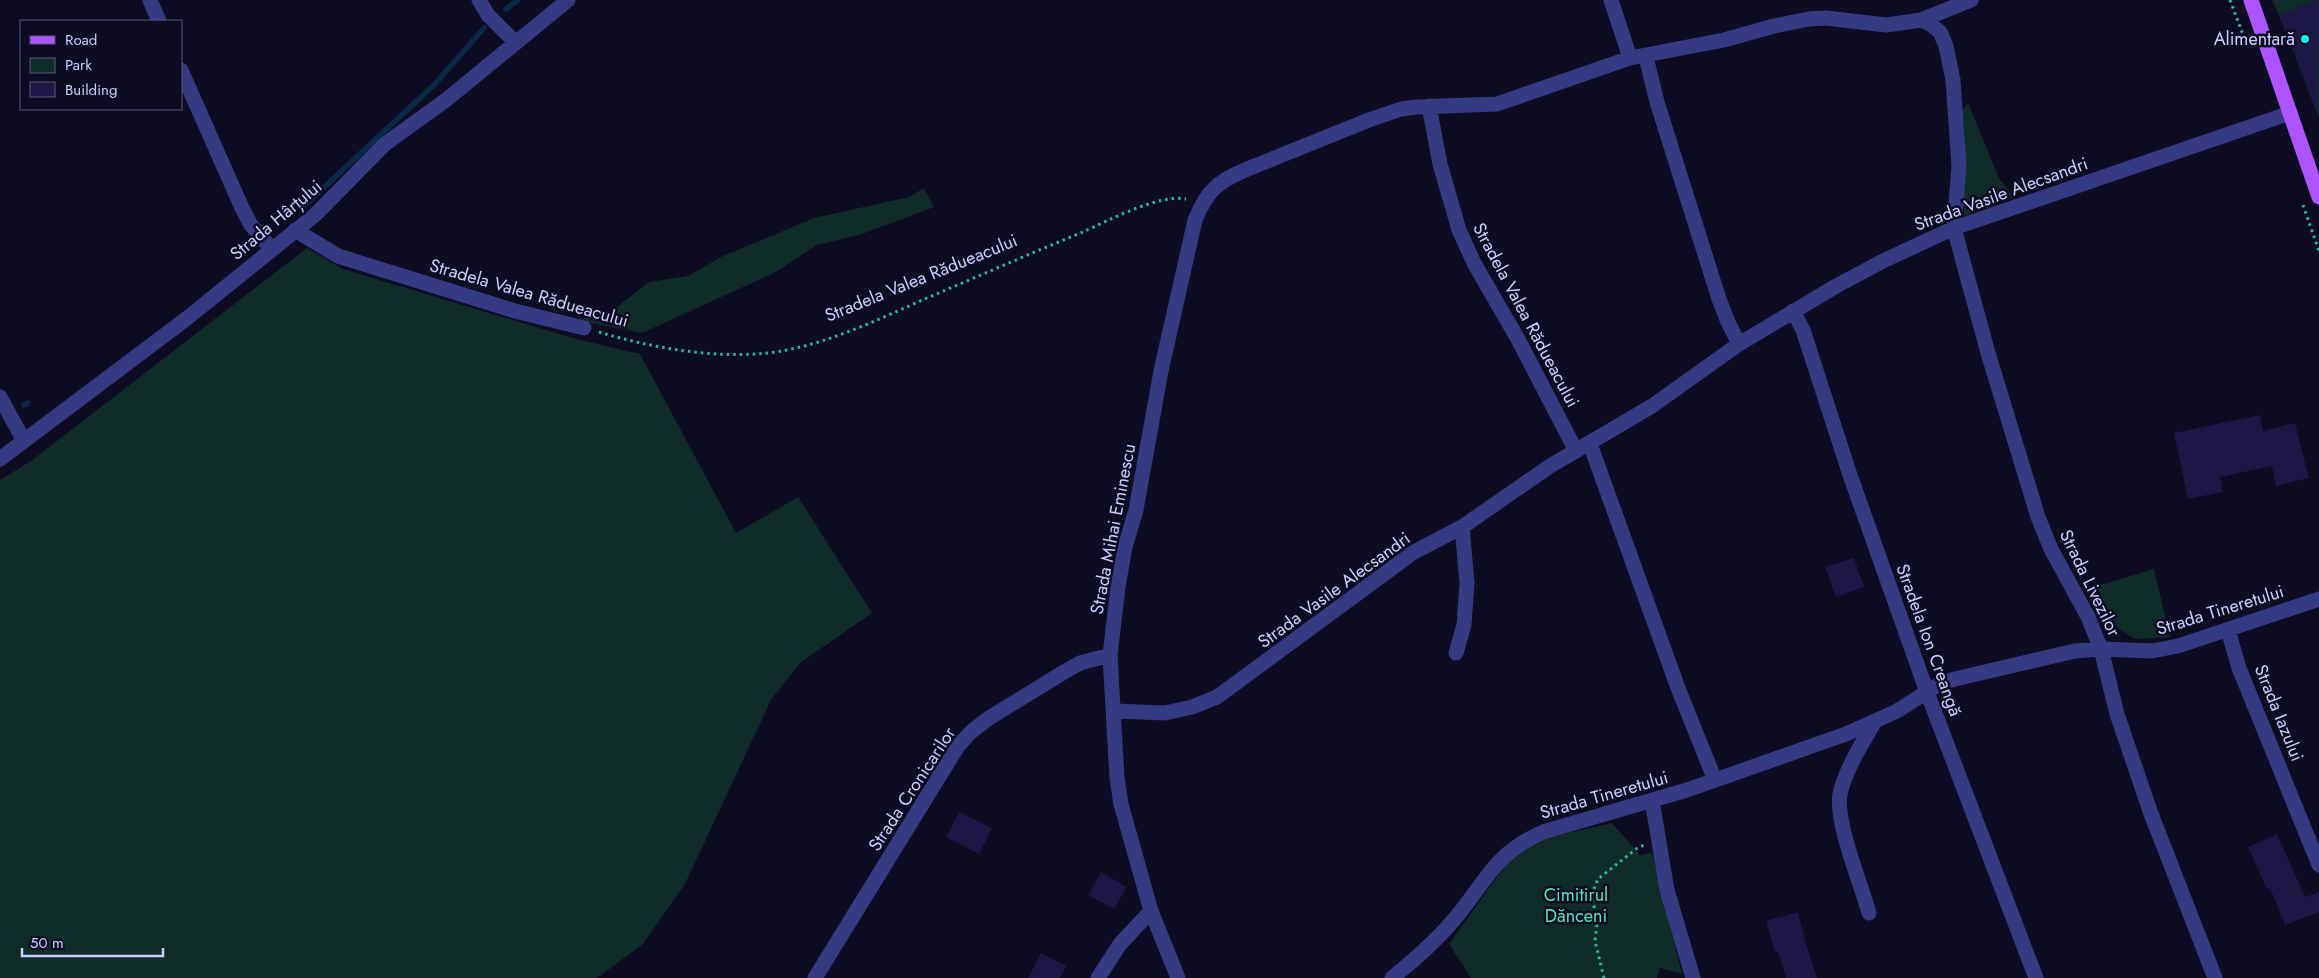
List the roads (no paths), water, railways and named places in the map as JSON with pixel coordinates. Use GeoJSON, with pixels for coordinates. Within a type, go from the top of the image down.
{"type":"FeatureCollection","features":[{"type":"Feature","properties":{"kind":"main road"},"geometry":{"type":"LineString","coordinates":[[2251,0],[2319,197]]}},
{"type":"Feature","properties":{"kind":"street"},"geometry":{"type":"LineString","coordinates":[[150,0],[159,20]]}},
{"type":"Feature","properties":{"kind":"street"},"geometry":{"type":"LineString","coordinates":[[479,0],[488,15],[515,42]]}},
{"type":"Feature","properties":{"kind":"street","name":"Strada Hârțului"},"geometry":{"type":"LineString","coordinates":[[0,459],[186,319],[338,193],[385,144],[446,100],[568,0]]}},
{"type":"Feature","properties":{"kind":"street"},"geometry":{"type":"LineString","coordinates":[[1611,0],[1630,58]]}},
{"type":"Feature","properties":{"kind":"street"},"geometry":{"type":"LineString","coordinates":[[1428,106],[1448,107],[1497,104],[1630,58],[1809,19],[1834,19],[1863,24],[1886,25],[1921,20],[1971,0]]}},
{"type":"Feature","properties":{"kind":"street"},"geometry":{"type":"LineString","coordinates":[[1921,20],[1940,32],[1946,46],[1953,80],[1959,166],[1954,228]]}},
{"type":"Feature","properties":{"kind":"street"},"geometry":{"type":"LineString","coordinates":[[1646,56],[1657,102],[1719,299],[1739,344]]}},
{"type":"Feature","properties":{"kind":"street"},"geometry":{"type":"LineString","coordinates":[[182,72],[242,208],[251,225],[272,248]]}},
{"type":"Feature","properties":{"kind":"street","name":"Stradela Valea Rădueacului"},"geometry":{"type":"LineString","coordinates":[[1428,106],[1440,164],[1459,230],[1474,263],[1519,341],[1576,451]]}},
{"type":"Feature","properties":{"kind":"street","name":"Strada Mihai Eminescu"},"geometry":{"type":"LineString","coordinates":[[1178,978],[1151,910],[1121,804],[1117,778],[1110,655],[1118,586],[1125,547],[1136,510],[1161,372],[1195,220],[1202,202],[1212,188],[1225,178],[1369,120],[1401,109],[1428,106]]}},
{"type":"Feature","properties":{"kind":"street","name":"Strada Vasile Alecsandri"},"geometry":{"type":"LineString","coordinates":[[1114,711],[1165,714],[1192,707],[1217,697],[1414,552],[1462,527],[1542,471],[1652,406],[1739,344],[1793,311],[1885,260],[1954,228],[2290,113]]}},
{"type":"Feature","properties":{"kind":"street","name":"Strada Livezilor"},"geometry":{"type":"LineString","coordinates":[[1954,228],[2038,517],[2051,548],[2088,617],[2101,649],[2118,714],[2150,811],[2215,978]]}},
{"type":"Feature","properties":{"kind":"street","name":"Stradela Valea Rădueacului"},"geometry":{"type":"LineString","coordinates":[[295,230],[338,256],[515,311],[584,328]]}},
{"type":"Feature","properties":{"kind":"street","name":"Stradela Ion Creangă"},"geometry":{"type":"LineString","coordinates":[[1793,311],[1803,330],[1850,476],[1927,692],[2036,978]]}},
{"type":"Feature","properties":{"kind":"street"},"geometry":{"type":"LineString","coordinates":[[0,397],[24,441]]}},
{"type":"Feature","properties":{"kind":"street"},"geometry":{"type":"LineString","coordinates":[[1590,444],[1678,688],[1714,780]]}},
{"type":"Feature","properties":{"kind":"street"},"geometry":{"type":"LineString","coordinates":[[1456,654],[1464,625],[1467,583],[1462,527]]}},
{"type":"Feature","properties":{"kind":"street","name":"Strada Tineretului"},"geometry":{"type":"LineString","coordinates":[[1392,978],[1416,959],[1452,922],[1504,854],[1523,841],[1543,832],[1686,790],[1846,734],[1910,704],[1941,683],[2075,651],[2101,649],[2152,651],[2178,646],[2319,599]]}},
{"type":"Feature","properties":{"kind":"street","name":"Strada Iazului"},"geometry":{"type":"LineString","coordinates":[[2228,630],[2239,668],[2319,865]]}},
{"type":"Feature","properties":{"kind":"street","name":"Strada Cronicarilor"},"geometry":{"type":"LineString","coordinates":[[815,978],[958,746],[972,731],[989,718],[1080,664],[1110,655]]}},
{"type":"Feature","properties":{"kind":"street"},"geometry":{"type":"LineString","coordinates":[[1870,913],[1840,814],[1840,796],[1844,779],[1875,721]]}},
{"type":"Feature","properties":{"kind":"street"},"geometry":{"type":"LineString","coordinates":[[1652,800],[1657,840],[1667,890],[1693,978]]}},
{"type":"Feature","properties":{"kind":"street"},"geometry":{"type":"LineString","coordinates":[[1098,978],[1120,944],[1151,910]]}},
{"type":"Feature","properties":{"kind":"waterway"},"geometry":{"type":"LineString","coordinates":[[506,9],[518,0]]}},
{"type":"Feature","properties":{"kind":"waterway"},"geometry":{"type":"LineString","coordinates":[[304,206],[434,85],[484,28]]}},
{"type":"Feature","properties":{"kind":"waterway"},"geometry":{"type":"LineString","coordinates":[[24,405],[28,403]]}},
{"type":"Feature","properties":{"kind":"place","name":"Alimentară"},"geometry":{"type":"Point","coordinates":[2305,39]}},
{"type":"Feature","properties":{"kind":"park label","name":"Cimitirul Dănceni"},"geometry":{"type":"Point","coordinates":[1576,905]}}]}
